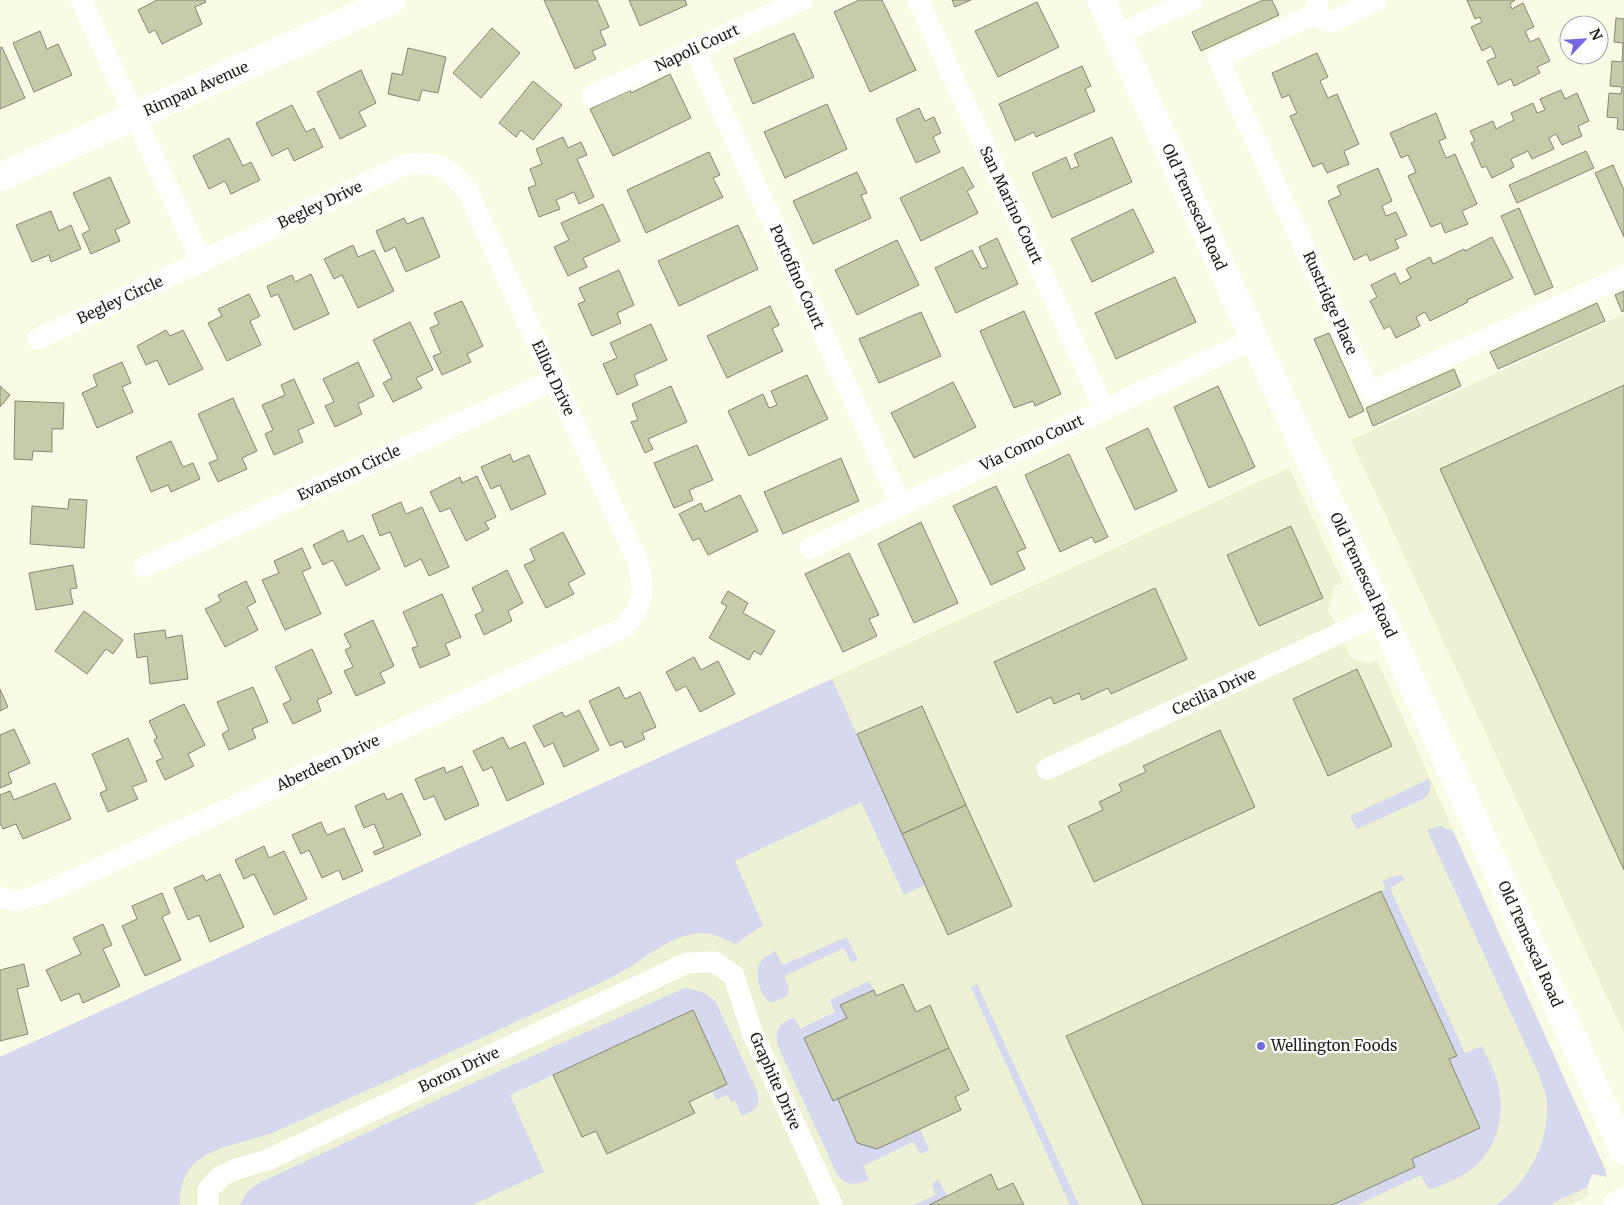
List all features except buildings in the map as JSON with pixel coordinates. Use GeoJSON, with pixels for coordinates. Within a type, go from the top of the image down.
{"type":"FeatureCollection","features":[{"type":"Feature","properties":{"kind":"street"},"geometry":{"type":"LineString","coordinates":[[81,0],[202,262]]}},
{"type":"Feature","properties":{"kind":"street","name":"Rimpau Avenue"},"geometry":{"type":"LineString","coordinates":[[0,177],[392,0]]}},
{"type":"Feature","properties":{"kind":"street","name":"Napoli Court"},"geometry":{"type":"LineString","coordinates":[[592,96],[802,0]]}},
{"type":"Feature","properties":{"kind":"street","name":"San Marino Court"},"geometry":{"type":"LineString","coordinates":[[918,0],[1104,409]]}},
{"type":"Feature","properties":{"kind":"street","name":"Old Temescal Road"},"geometry":{"type":"LineString","coordinates":[[1101,0],[1624,1152]]}},
{"type":"Feature","properties":{"kind":"street"},"geometry":{"type":"LineString","coordinates":[[1117,35],[1192,0]]}},
{"type":"Feature","properties":{"kind":"street","name":"Rustridge Place"},"geometry":{"type":"LineString","coordinates":[[1377,0],[1331,22],[1316,7],[1218,58],[1370,392],[1624,276]]}},
{"type":"Feature","properties":{"kind":"street","name":"Portofino Court"},"geometry":{"type":"LineString","coordinates":[[694,49],[901,505]]}},
{"type":"Feature","properties":{"kind":"street","name":"Begley Drive"},"geometry":{"type":"LineString","coordinates":[[202,262],[404,165],[424,163],[442,166]]}},
{"type":"Feature","properties":{"kind":"street","name":"Elliot Drive"},"geometry":{"type":"LineString","coordinates":[[442,166],[456,177],[467,190],[637,560],[642,579],[641,600]]}},
{"type":"Feature","properties":{"kind":"street","name":"Begley Circle"},"geometry":{"type":"LineString","coordinates":[[38,338],[202,262]]}},
{"type":"Feature","properties":{"kind":"street","name":"Via Como Court"},"geometry":{"type":"LineString","coordinates":[[810,548],[1254,339]]}},
{"type":"Feature","properties":{"kind":"street","name":"Evanston Circle"},"geometry":{"type":"LineString","coordinates":[[144,567],[554,380]]}},
{"type":"Feature","properties":{"kind":"street","name":"Aberdeen Drive"},"geometry":{"type":"LineString","coordinates":[[0,897],[18,901],[42,894],[625,627],[641,600]]}},
{"type":"Feature","properties":{"kind":"street","name":"Cecilia Drive"},"geometry":{"type":"LineString","coordinates":[[1047,769],[1381,614]]}},
{"type":"Feature","properties":{"kind":"street","name":"Boron Drive"},"geometry":{"type":"LineString","coordinates":[[208,1197],[221,1176],[267,1160],[687,963],[715,962]]}},
{"type":"Feature","properties":{"kind":"street","name":"Graphite Drive"},"geometry":{"type":"LineString","coordinates":[[715,962],[734,976],[752,1032],[832,1205]]}},
{"type":"Feature","properties":{"kind":"street"},"geometry":{"type":"LineString","coordinates":[[1617,1205],[1624,1202]]}},
{"type":"Feature","properties":{"kind":"shaded area"},"geometry":{"type":"Polygon","coordinates":[[[1624,314],[1624,1034],[1351,440],[1624,314]]]}},
{"type":"Feature","properties":{"kind":"shaded area"},"geometry":{"type":"Polygon","coordinates":[[[1289,468],[1343,583],[1335,586],[1328,609],[1351,658],[1369,664],[1377,660],[1605,1169],[1607,1177],[1592,1174],[1587,1187],[1590,1195],[1569,1205],[0,1205],[0,1057],[642,766],[1289,468]]]}},
{"type":"Feature","properties":{"kind":"shaded area"},"geometry":{"type":"Polygon","coordinates":[[[832,679],[925,885],[904,895],[861,802],[735,861],[763,925],[736,944],[718,936],[705,933],[679,938],[660,947],[606,980],[417,1068],[271,1133],[229,1145],[210,1153],[195,1163],[187,1173],[182,1186],[180,1205],[0,1205],[0,1057],[832,679]]]}},
{"type":"Feature","properties":{"kind":"shaded area"},"geometry":{"type":"Polygon","coordinates":[[[1429,779],[1430,790],[1423,799],[1357,829],[1350,816],[1429,779]]]}},
{"type":"Feature","properties":{"kind":"shaded area"},"geometry":{"type":"Polygon","coordinates":[[[1440,826],[1453,831],[1605,1169],[1607,1177],[1592,1174],[1587,1187],[1553,1203],[1553,1205],[1496,1205],[1519,1184],[1536,1157],[1546,1127],[1546,1096],[1537,1070],[1427,830],[1440,826]]]}},
{"type":"Feature","properties":{"kind":"shaded area"},"geometry":{"type":"Polygon","coordinates":[[[1401,875],[1405,880],[1390,888],[1465,1053],[1482,1046],[1496,1077],[1500,1094],[1500,1119],[1493,1143],[1486,1154],[1478,1164],[1459,1177],[1433,1189],[1428,1189],[1421,1175],[1357,1205],[1332,1205],[1415,1167],[1412,1159],[1480,1127],[1449,1059],[1456,1056],[1381,891],[1386,889],[1382,881],[1401,875]]]}},
{"type":"Feature","properties":{"kind":"shaded area"},"geometry":{"type":"Polygon","coordinates":[[[847,937],[858,960],[850,961],[844,948],[784,976],[789,988],[787,996],[772,1002],[765,998],[760,988],[758,967],[765,958],[775,951],[783,965],[847,937]]]}},
{"type":"Feature","properties":{"kind":"shaded area"},"geometry":{"type":"Polygon","coordinates":[[[869,981],[874,990],[841,1005],[847,1018],[804,1039],[833,1101],[838,1099],[857,1143],[877,1149],[920,1129],[929,1150],[921,1154],[913,1142],[863,1166],[869,1180],[851,1184],[844,1181],[837,1174],[778,1046],[777,1031],[781,1025],[794,1017],[800,1029],[835,1012],[830,1000],[869,981]]]}},
{"type":"Feature","properties":{"kind":"shaded area"},"geometry":{"type":"Polygon","coordinates":[[[977,984],[1079,1205],[1070,1205],[971,987],[977,984]]]}},
{"type":"Feature","properties":{"kind":"shaded area"},"geometry":{"type":"Polygon","coordinates":[[[685,988],[702,992],[716,1002],[757,1091],[758,1101],[756,1107],[747,1114],[742,1116],[735,1101],[731,1102],[728,1095],[716,1100],[712,1091],[727,1084],[692,1010],[510,1095],[544,1172],[472,1205],[240,1205],[248,1191],[259,1183],[499,1071],[685,988]]]}},
{"type":"Feature","properties":{"kind":"shaded area"},"geometry":{"type":"Polygon","coordinates":[[[938,1179],[947,1196],[929,1205],[914,1205],[935,1195],[932,1184],[938,1179]]]}},
{"type":"Feature","properties":{"kind":"place","name":"Wellington Foods"},"geometry":{"type":"Point","coordinates":[1261,1046]}}]}
